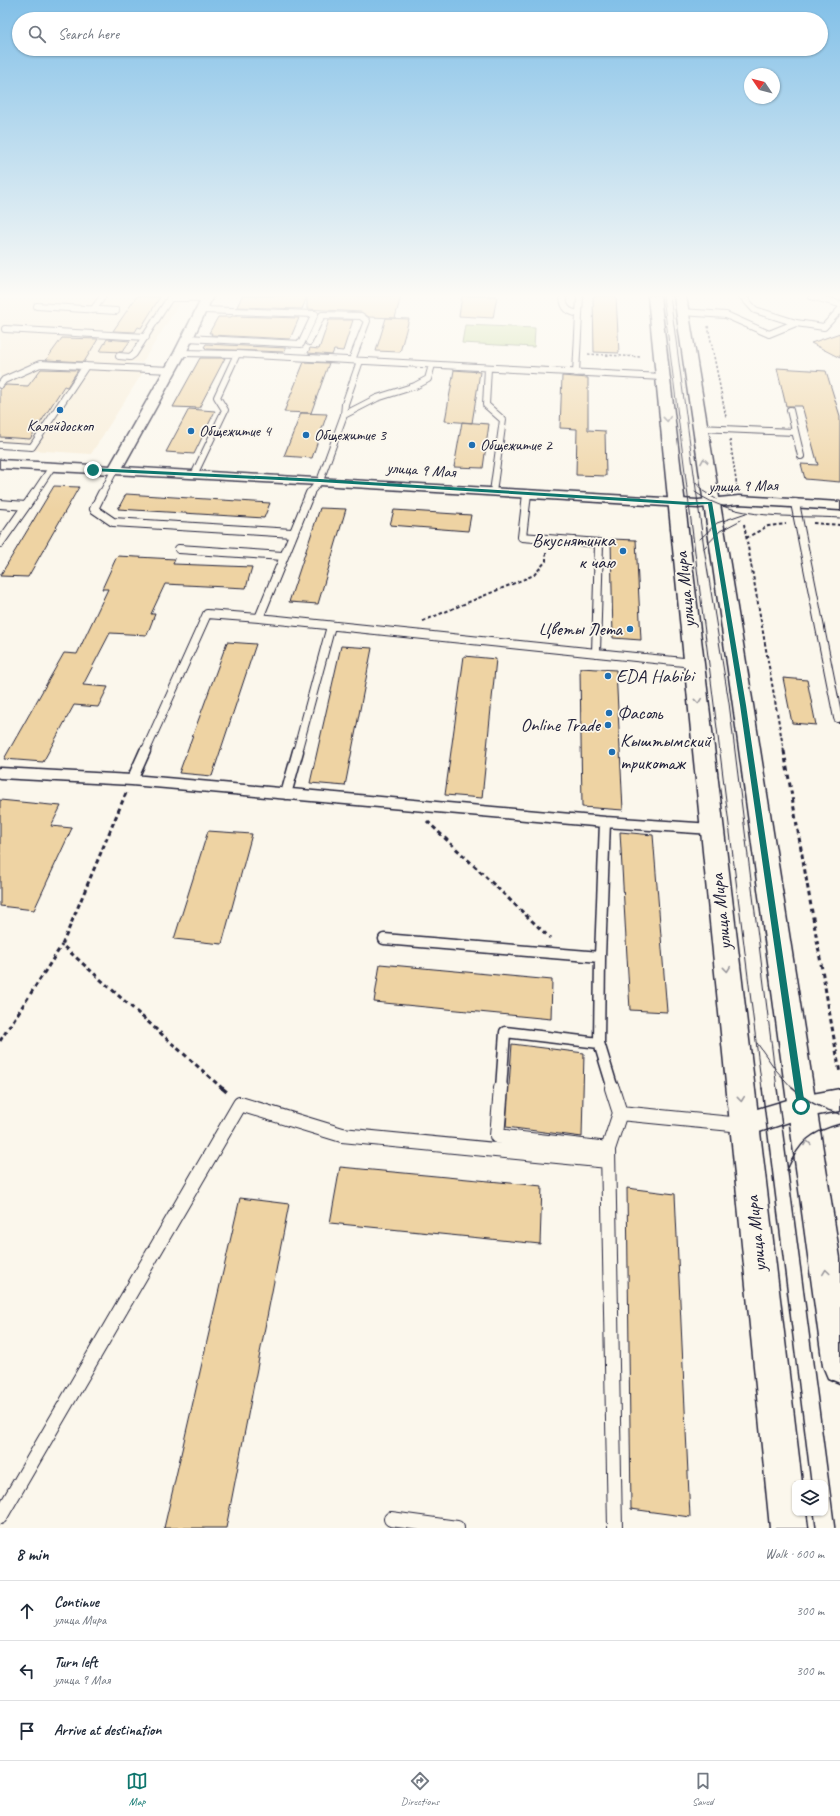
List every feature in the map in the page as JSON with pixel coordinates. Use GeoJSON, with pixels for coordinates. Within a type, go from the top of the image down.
{"type":"FeatureCollection","features":[{"type":"Feature","properties":{"kind":"main road","name":"улица Мира"},"geometry":{"type":"LineString","coordinates":[[661,367],[789,1528]]}},
{"type":"Feature","properties":{"kind":"main road","name":"улица Мира"},"geometry":{"type":"LineString","coordinates":[[690,367],[743,705],[840,1366]]}},
{"type":"Feature","properties":{"kind":"street"},"geometry":{"type":"LineString","coordinates":[[114,471],[172,367]]}},
{"type":"Feature","properties":{"kind":"street","name":"улица 9 Мая"},"geometry":{"type":"LineString","coordinates":[[0,464],[320,481],[676,503],[711,503],[739,500],[840,506]]}},
{"type":"Feature","properties":{"kind":"street"},"geometry":{"type":"LineString","coordinates":[[744,1125],[801,1106],[840,1100]]}},
{"type":"Feature","properties":{"kind":"lane"},"geometry":{"type":"LineString","coordinates":[[0,385],[4,380],[33,367]]}},
{"type":"Feature","properties":{"kind":"lane"},"geometry":{"type":"LineString","coordinates":[[0,445],[32,447],[85,367]]}},
{"type":"Feature","properties":{"kind":"lane"},"geometry":{"type":"LineString","coordinates":[[113,367],[170,370]]}},
{"type":"Feature","properties":{"kind":"lane"},"geometry":{"type":"LineString","coordinates":[[194,475],[225,410],[217,397],[231,367]]}},
{"type":"Feature","properties":{"kind":"lane"},"geometry":{"type":"LineString","coordinates":[[259,618],[308,495],[320,481],[344,415],[345,404],[358,367]]}},
{"type":"Feature","properties":{"kind":"lane"},"geometry":{"type":"LineString","coordinates":[[344,415],[377,398],[422,383],[428,379],[431,367]]}},
{"type":"Feature","properties":{"kind":"lane"},"geometry":{"type":"LineString","coordinates":[[475,367],[662,377]]}},
{"type":"Feature","properties":{"kind":"lane"},"geometry":{"type":"LineString","coordinates":[[576,367],[576,372]]}},
{"type":"Feature","properties":{"kind":"lane"},"geometry":{"type":"LineString","coordinates":[[488,368],[486,405],[503,420],[493,492]]}},
{"type":"Feature","properties":{"kind":"lane"},"geometry":{"type":"LineString","coordinates":[[790,410],[801,456]]}},
{"type":"Feature","properties":{"kind":"lane"},"geometry":{"type":"LineString","coordinates":[[699,428],[795,432]]}},
{"type":"Feature","properties":{"kind":"lane"},"geometry":{"type":"LineString","coordinates":[[0,543],[52,466]]}},
{"type":"Feature","properties":{"kind":"lane"},"geometry":{"type":"LineString","coordinates":[[114,471],[94,510],[113,522],[292,533]]}},
{"type":"Feature","properties":{"kind":"lane"},"geometry":{"type":"LineString","coordinates":[[527,494],[522,538],[599,543],[596,653]]}},
{"type":"Feature","properties":{"kind":"lane"},"geometry":{"type":"LineString","coordinates":[[795,503],[838,718]]}},
{"type":"Feature","properties":{"kind":"lane"},"geometry":{"type":"LineString","coordinates":[[0,504],[26,506]]}},
{"type":"Feature","properties":{"kind":"lane"},"geometry":{"type":"LineString","coordinates":[[179,549],[283,556]]}},
{"type":"Feature","properties":{"kind":"lane"},"geometry":{"type":"LineString","coordinates":[[132,780],[207,614],[259,618],[694,663]]}},
{"type":"Feature","properties":{"kind":"lane"},"geometry":{"type":"LineString","coordinates":[[286,794],[331,626]]}},
{"type":"Feature","properties":{"kind":"lane"},"geometry":{"type":"LineString","coordinates":[[0,773],[132,780],[605,822],[712,830]]}},
{"type":"Feature","properties":{"kind":"lane"},"geometry":{"type":"LineString","coordinates":[[605,822],[600,957],[599,1043],[620,1113],[608,1155],[615,1528]]}},
{"type":"Feature","properties":{"kind":"lane"},"geometry":{"type":"LineString","coordinates":[[384,939],[600,957]]}},
{"type":"Feature","properties":{"kind":"lane"},"geometry":{"type":"LineString","coordinates":[[599,1043],[505,1032],[498,1136],[608,1155]]}},
{"type":"Feature","properties":{"kind":"lane"},"geometry":{"type":"LineString","coordinates":[[0,1517],[240,1104],[342,1134],[608,1155]]}},
{"type":"Feature","properties":{"kind":"lane"},"geometry":{"type":"LineString","coordinates":[[620,1113],[744,1125]]}},
{"type":"Feature","properties":{"kind":"lane"},"geometry":{"type":"LineString","coordinates":[[391,1519],[457,1528]]}},
{"type":"Feature","properties":{"kind":"path"},"geometry":{"type":"LineString","coordinates":[[717,367],[729,430],[738,493]]}},
{"type":"Feature","properties":{"kind":"path"},"geometry":{"type":"LineString","coordinates":[[746,538],[768,526],[799,522],[840,525]]}},
{"type":"Feature","properties":{"kind":"path"},"geometry":{"type":"LineString","coordinates":[[744,524],[840,1073]]}},
{"type":"Feature","properties":{"kind":"path"},"geometry":{"type":"LineString","coordinates":[[395,632],[534,575],[546,560],[546,539]]}},
{"type":"Feature","properties":{"kind":"path"},"geometry":{"type":"LineString","coordinates":[[0,1041],[62,945],[132,780]]}},
{"type":"Feature","properties":{"kind":"path"},"geometry":{"type":"LineString","coordinates":[[409,804],[568,954]]}},
{"type":"Feature","properties":{"kind":"path"},"geometry":{"type":"LineString","coordinates":[[62,945],[240,1104]]}},
{"type":"Feature","properties":{"kind":"shaded area","name":"Калейдоскоп"},"geometry":{"type":"Polygon","coordinates":[[[0,367],[128,367],[126,371],[143,372],[91,454],[0,448],[0,367]]]}},
{"type":"Feature","properties":{"kind":"building"},"geometry":{"type":"Polygon","coordinates":[[[195,367],[220,367],[199,408],[173,407],[195,367]]]}},
{"type":"Feature","properties":{"kind":"building"},"geometry":{"type":"Polygon","coordinates":[[[302,367],[327,367],[311,413],[284,412],[302,367]]]}},
{"type":"Feature","properties":{"kind":"building"},"geometry":{"type":"Polygon","coordinates":[[[777,368],[826,371],[840,416],[840,482],[805,479],[801,464],[818,465],[802,406],[786,406],[777,368]]]}},
{"type":"Feature","properties":{"kind":"building"},"geometry":{"type":"Polygon","coordinates":[[[41,369],[78,370],[67,387],[64,386],[30,439],[0,437],[0,389],[6,385],[28,386],[41,369]]]}},
{"type":"Feature","properties":{"kind":"building"},"geometry":{"type":"Polygon","coordinates":[[[454,370],[480,372],[472,423],[445,421],[454,370]]]}},
{"type":"Feature","properties":{"kind":"building"},"geometry":{"type":"Polygon","coordinates":[[[562,376],[588,378],[588,430],[605,431],[606,476],[576,475],[577,429],[560,428],[562,376]]]}},
{"type":"Feature","properties":{"kind":"building","name":"Общежитие 4"},"geometry":{"type":"Polygon","coordinates":[[[189,409],[215,411],[194,454],[166,452],[189,409]]]}},
{"type":"Feature","properties":{"kind":"building","name":"Общежитие 3"},"geometry":{"type":"Polygon","coordinates":[[[301,413],[327,414],[312,458],[284,456],[301,413]]]}},
{"type":"Feature","properties":{"kind":"building","name":"Общежитие 2"},"geometry":{"type":"Polygon","coordinates":[[[462,422],[489,424],[483,468],[454,467],[462,422]]]}},
{"type":"Feature","properties":{"kind":"building"},"geometry":{"type":"Polygon","coordinates":[[[54,486],[79,487],[28,577],[0,576],[54,486]]]}},
{"type":"Feature","properties":{"kind":"building"},"geometry":{"type":"Polygon","coordinates":[[[126,494],[270,503],[264,518],[118,509],[126,494]]]}},
{"type":"Feature","properties":{"kind":"building"},"geometry":{"type":"Polygon","coordinates":[[[320,508],[346,509],[318,604],[289,602],[320,508]]]}},
{"type":"Feature","properties":{"kind":"building"},"geometry":{"type":"Polygon","coordinates":[[[394,510],[471,515],[468,531],[390,525],[394,510]]]}},
{"type":"Feature","properties":{"kind":"building"},"geometry":{"type":"Polygon","coordinates":[[[611,539],[636,540],[641,640],[613,638],[611,539]]]}},
{"type":"Feature","properties":{"kind":"building"},"geometry":{"type":"Polygon","coordinates":[[[117,556],[175,559],[173,564],[252,567],[246,588],[165,584],[151,614],[155,614],[147,635],[110,633],[83,685],[108,687],[98,707],[74,705],[43,762],[4,759],[64,653],[77,654],[108,589],[102,589],[117,556]]]}},
{"type":"Feature","properties":{"kind":"building"},"geometry":{"type":"Polygon","coordinates":[[[227,642],[256,644],[212,776],[179,773],[227,642]]]}},
{"type":"Feature","properties":{"kind":"building"},"geometry":{"type":"Polygon","coordinates":[[[341,646],[372,648],[345,786],[310,783],[341,646]]]}},
{"type":"Feature","properties":{"kind":"building"},"geometry":{"type":"Polygon","coordinates":[[[464,656],[496,659],[482,798],[445,795],[464,656]]]}},
{"type":"Feature","properties":{"kind":"building"},"geometry":{"type":"Polygon","coordinates":[[[580,668],[616,670],[623,810],[582,807],[580,668]]]}},
{"type":"Feature","properties":{"kind":"building"},"geometry":{"type":"Polygon","coordinates":[[[783,678],[807,680],[816,725],[792,723],[783,678]]]}},
{"type":"Feature","properties":{"kind":"building"},"geometry":{"type":"Polygon","coordinates":[[[0,800],[61,806],[51,826],[72,828],[34,910],[0,906],[0,800]]]}},
{"type":"Feature","properties":{"kind":"building"},"geometry":{"type":"Polygon","coordinates":[[[208,831],[252,834],[222,944],[174,939],[208,831]]]}},
{"type":"Feature","properties":{"kind":"building"},"geometry":{"type":"Polygon","coordinates":[[[620,832],[653,835],[667,1012],[630,1010],[620,832]]]}},
{"type":"Feature","properties":{"kind":"building"},"geometry":{"type":"Polygon","coordinates":[[[380,964],[552,980],[551,1019],[374,1002],[380,964]]]}},
{"type":"Feature","properties":{"kind":"building"},"geometry":{"type":"Polygon","coordinates":[[[512,1044],[584,1053],[582,1137],[506,1127],[512,1044]]]}},
{"type":"Feature","properties":{"kind":"building"},"geometry":{"type":"Polygon","coordinates":[[[340,1167],[542,1186],[540,1244],[330,1223],[340,1167]]]}},
{"type":"Feature","properties":{"kind":"building"},"geometry":{"type":"Polygon","coordinates":[[[627,1188],[675,1194],[690,1517],[631,1509],[627,1188]]]}},
{"type":"Feature","properties":{"kind":"building"},"geometry":{"type":"Polygon","coordinates":[[[240,1198],[289,1204],[226,1528],[164,1528],[240,1198]]]}},
{"type":"Feature","properties":{"kind":"tram line"},"geometry":{"type":"LineString","coordinates":[[672,367],[762,1089]]}},
{"type":"Feature","properties":{"kind":"tram line"},"geometry":{"type":"LineString","coordinates":[[680,367],[695,482]]}},
{"type":"Feature","properties":{"kind":"tram line"},"geometry":{"type":"LineString","coordinates":[[695,482],[703,491],[716,499]]}},
{"type":"Feature","properties":{"kind":"tram line"},"geometry":{"type":"LineString","coordinates":[[695,482],[697,493]]}},
{"type":"Feature","properties":{"kind":"tram line"},"geometry":{"type":"LineString","coordinates":[[697,493],[728,508],[746,512],[765,515],[840,518]]}},
{"type":"Feature","properties":{"kind":"tram line"},"geometry":{"type":"LineString","coordinates":[[697,493],[702,537]]}},
{"type":"Feature","properties":{"kind":"tram line"},"geometry":{"type":"LineString","coordinates":[[702,537],[717,523],[746,513]]}},
{"type":"Feature","properties":{"kind":"tram line"},"geometry":{"type":"LineString","coordinates":[[704,548],[720,531],[741,520]]}},
{"type":"Feature","properties":{"kind":"tram line"},"geometry":{"type":"LineString","coordinates":[[702,537],[704,548]]}},
{"type":"Feature","properties":{"kind":"tram line"},"geometry":{"type":"LineString","coordinates":[[704,548],[729,703],[774,1068]]}},
{"type":"Feature","properties":{"kind":"tram line"},"geometry":{"type":"LineString","coordinates":[[757,1043],[774,1068]]}},
{"type":"Feature","properties":{"kind":"tram line"},"geometry":{"type":"LineString","coordinates":[[774,1068],[792,1088]]}},
{"type":"Feature","properties":{"kind":"tram line"},"geometry":{"type":"LineString","coordinates":[[774,1068],[777,1089]]}},
{"type":"Feature","properties":{"kind":"tram line"},"geometry":{"type":"LineString","coordinates":[[762,1088],[811,1480]]}},
{"type":"Feature","properties":{"kind":"tram line"},"geometry":{"type":"LineString","coordinates":[[777,1088],[788,1168]]}},
{"type":"Feature","properties":{"kind":"tram line"},"geometry":{"type":"LineString","coordinates":[[792,1088],[814,1104],[826,1110],[840,1114]]}},
{"type":"Feature","properties":{"kind":"tram line"},"geometry":{"type":"LineString","coordinates":[[788,1168],[791,1160],[801,1145],[813,1135],[840,1124]]}},
{"type":"Feature","properties":{"kind":"tram line"},"geometry":{"type":"LineString","coordinates":[[788,1168],[835,1528]]}},
{"type":"Feature","properties":{"kind":"tram line"},"geometry":{"type":"LineString","coordinates":[[814,1516],[816,1528]]}},
{"type":"Feature","properties":{"kind":"place","name":"Калейдоскоп"},"geometry":{"type":"Point","coordinates":[60,410]}},
{"type":"Feature","properties":{"kind":"place","name":"Общежитие 4"},"geometry":{"type":"Point","coordinates":[191,431]}},
{"type":"Feature","properties":{"kind":"place","name":"Общежитие 3"},"geometry":{"type":"Point","coordinates":[306,435]}},
{"type":"Feature","properties":{"kind":"place","name":"Общежитие 2"},"geometry":{"type":"Point","coordinates":[472,445]}},
{"type":"Feature","properties":{"kind":"place","name":"Вкуснятинка к чаю"},"geometry":{"type":"Point","coordinates":[623,551]}},
{"type":"Feature","properties":{"kind":"place","name":"Цветы Лета"},"geometry":{"type":"Point","coordinates":[630,629]}},
{"type":"Feature","properties":{"kind":"place","name":"EDA Habibi"},"geometry":{"type":"Point","coordinates":[608,676]}},
{"type":"Feature","properties":{"kind":"place","name":"Фасоль"},"geometry":{"type":"Point","coordinates":[609,713]}},
{"type":"Feature","properties":{"kind":"place","name":"Online Trade"},"geometry":{"type":"Point","coordinates":[608,725]}},
{"type":"Feature","properties":{"kind":"place","name":"Кыштымский трикотаж"},"geometry":{"type":"Point","coordinates":[612,752]}},
{"type":"Feature","properties":{"kind":"route"},"geometry":{"type":"LineString","coordinates":[[93,470],[320,481],[689,504],[711,503],[743,705],[801,1106]]}}]}
